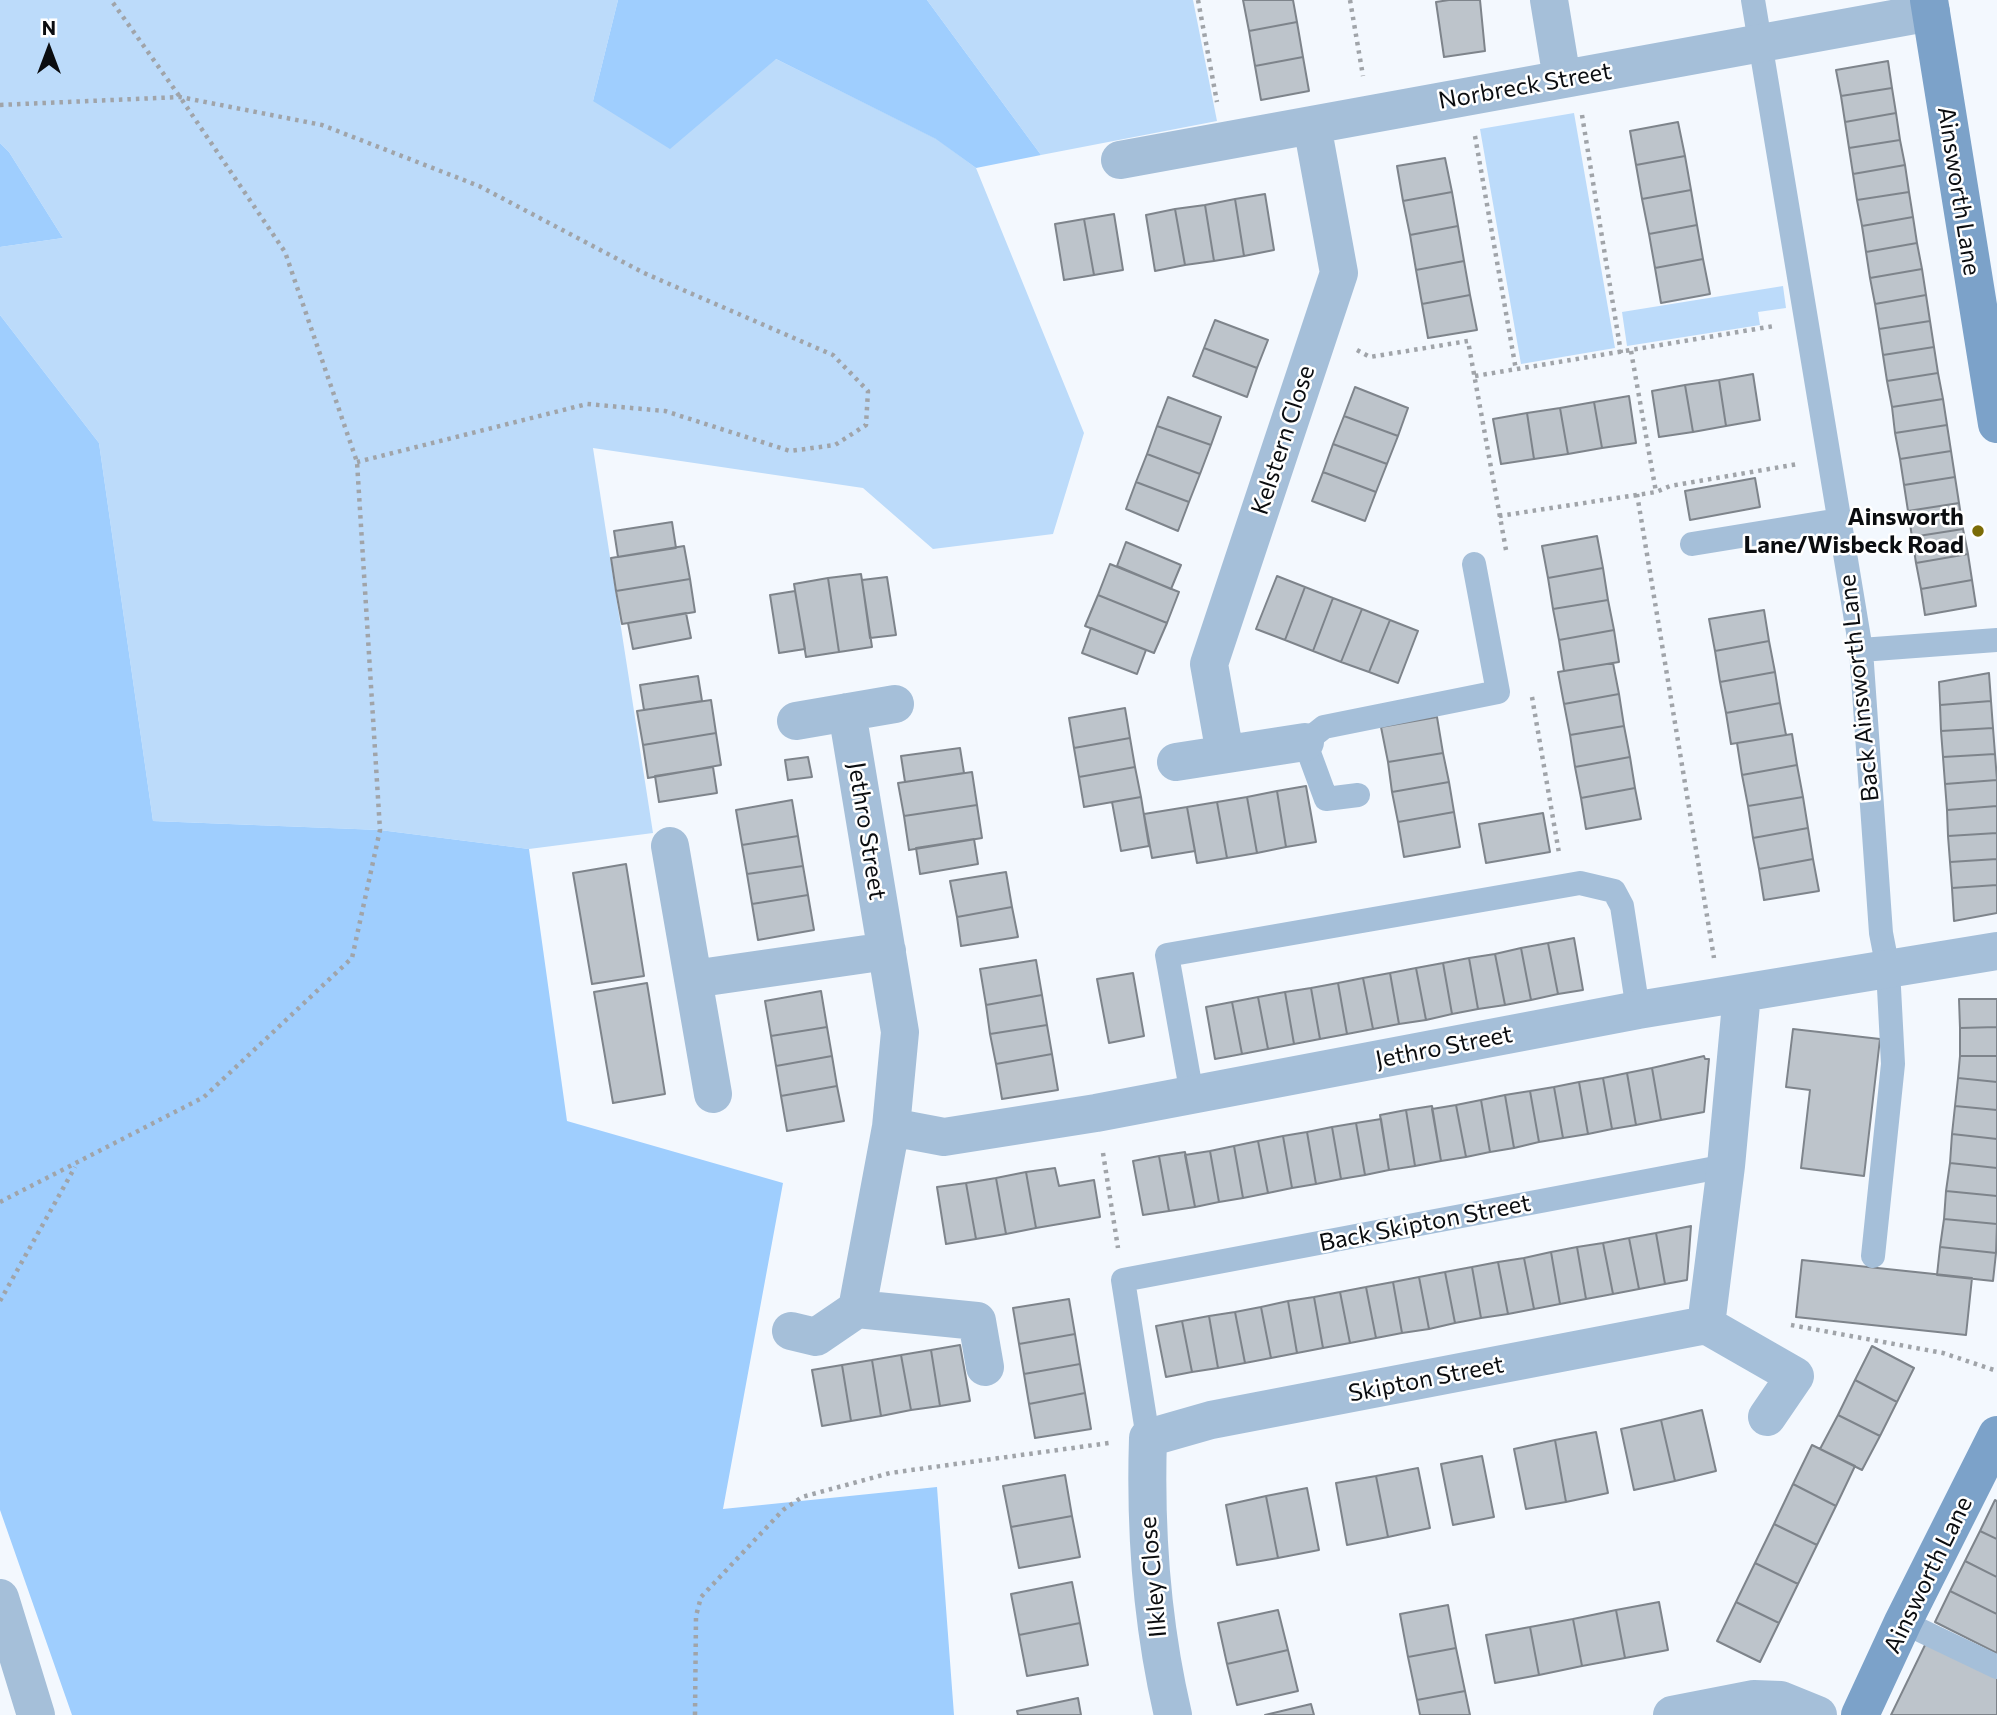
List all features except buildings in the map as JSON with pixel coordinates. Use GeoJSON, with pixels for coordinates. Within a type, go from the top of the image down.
{"type":"FeatureCollection","features":[{"type":"Feature","properties":{"kind":"main road","name":"Ainsworth Lane"},"geometry":{"type":"LineString","coordinates":[[1929,6],[1997,424]]}},
{"type":"Feature","properties":{"kind":"main road","name":"Ainsworth Lane"},"geometry":{"type":"LineString","coordinates":[[1860,1715],[1903,1622],[1997,1435]]}},
{"type":"Feature","properties":{"kind":"street"},"geometry":{"type":"LineString","coordinates":[[1549,0],[1568,78]]}},
{"type":"Feature","properties":{"kind":"street","name":"Norbreck Street"},"geometry":{"type":"LineString","coordinates":[[1120,160],[1761,43],[1929,6]]}},
{"type":"Feature","properties":{"kind":"street","name":"Kelstern Close"},"geometry":{"type":"LineString","coordinates":[[1225,754],[1209,664],[1339,273],[1312,125]]}},
{"type":"Feature","properties":{"kind":"street"},"geometry":{"type":"LineString","coordinates":[[796,721],[895,704]]}},
{"type":"Feature","properties":{"kind":"street","name":"Jethro Street"},"geometry":{"type":"LineString","coordinates":[[847,712],[900,1032],[891,1127],[857,1309]]}},
{"type":"Feature","properties":{"kind":"street"},"geometry":{"type":"LineString","coordinates":[[1176,762],[1305,742]]}},
{"type":"Feature","properties":{"kind":"street"},"geometry":{"type":"LineString","coordinates":[[670,846],[713,1094]]}},
{"type":"Feature","properties":{"kind":"street"},"geometry":{"type":"LineString","coordinates":[[693,979],[887,951]]}},
{"type":"Feature","properties":{"kind":"street","name":"Jethro Street"},"geometry":{"type":"LineString","coordinates":[[891,1127],[944,1137],[1096,1113],[1638,1010],[1997,951]]}},
{"type":"Feature","properties":{"kind":"street"},"geometry":{"type":"LineString","coordinates":[[1731,995],[1726,1166],[1706,1325],[1795,1376],[1767,1417]]}},
{"type":"Feature","properties":{"kind":"street"},"geometry":{"type":"LineString","coordinates":[[791,1331],[816,1337],[857,1309],[977,1321],[985,1367]]}},
{"type":"Feature","properties":{"kind":"street","name":"Skipton Street"},"geometry":{"type":"LineString","coordinates":[[1148,1438],[1211,1420],[1706,1325]]}},
{"type":"Feature","properties":{"kind":"street","name":"Ilkley Close"},"geometry":{"type":"LineString","coordinates":[[1148,1438],[1146,1487],[1154,1600],[1162,1669],[1173,1715]]}},
{"type":"Feature","properties":{"kind":"street"},"geometry":{"type":"LineString","coordinates":[[0,1598],[36,1715]]}},
{"type":"Feature","properties":{"kind":"street"},"geometry":{"type":"LineString","coordinates":[[1672,1715],[1754,1699],[1781,1700],[1818,1715]]}},
{"type":"Feature","properties":{"kind":"lane","name":"Back Ainsworth Lane"},"geometry":{"type":"LineString","coordinates":[[1753,0],[1861,650],[1881,933],[1888,968],[1893,1064],[1873,1256]]}},
{"type":"Feature","properties":{"kind":"lane"},"geometry":{"type":"LineString","coordinates":[[1692,544],[1839,520]]}},
{"type":"Feature","properties":{"kind":"lane"},"geometry":{"type":"LineString","coordinates":[[1358,795],[1326,799],[1305,742],[1324,727],[1498,692],[1474,564]]}},
{"type":"Feature","properties":{"kind":"lane"},"geometry":{"type":"LineString","coordinates":[[1861,650],[1997,640]]}},
{"type":"Feature","properties":{"kind":"lane"},"geometry":{"type":"LineString","coordinates":[[1192,1095],[1167,955],[1580,883],[1614,891],[1622,906],[1638,1010]]}},
{"type":"Feature","properties":{"kind":"lane","name":"Back Skipton Street"},"geometry":{"type":"LineString","coordinates":[[1123,1280],[1726,1166]]}},
{"type":"Feature","properties":{"kind":"lane"},"geometry":{"type":"LineString","coordinates":[[1123,1280],[1148,1438]]}},
{"type":"Feature","properties":{"kind":"lane"},"geometry":{"type":"LineString","coordinates":[[1903,1622],[1997,1667]]}},
{"type":"Feature","properties":{"kind":"path"},"geometry":{"type":"LineString","coordinates":[[0,1202],[75,1166],[204,1097],[352,958],[380,830],[356,462],[285,252],[111,0]]}},
{"type":"Feature","properties":{"kind":"path"},"geometry":{"type":"LineString","coordinates":[[1198,0],[1224,141]]}},
{"type":"Feature","properties":{"kind":"path"},"geometry":{"type":"LineString","coordinates":[[1350,0],[1370,115]]}},
{"type":"Feature","properties":{"kind":"path"},"geometry":{"type":"LineString","coordinates":[[1568,78],[1621,353]]}},
{"type":"Feature","properties":{"kind":"path"},"geometry":{"type":"LineString","coordinates":[[1469,96],[1516,370]]}},
{"type":"Feature","properties":{"kind":"path"},"geometry":{"type":"LineString","coordinates":[[0,106],[180,97],[322,125],[479,186],[644,273],[833,355],[868,391],[866,425],[835,445],[790,451],[665,411],[587,404],[356,462]]}},
{"type":"Feature","properties":{"kind":"path"},"geometry":{"type":"LineString","coordinates":[[1475,376],[1807,321]]}},
{"type":"Feature","properties":{"kind":"path"},"geometry":{"type":"LineString","coordinates":[[1631,351],[1656,492]]}},
{"type":"Feature","properties":{"kind":"path"},"geometry":{"type":"LineString","coordinates":[[1499,516],[1656,492],[1670,486],[1829,459]]}},
{"type":"Feature","properties":{"kind":"path"},"geometry":{"type":"LineString","coordinates":[[1637,495],[1731,995]]}},
{"type":"Feature","properties":{"kind":"path"},"geometry":{"type":"LineString","coordinates":[[1096,1113],[1123,1280]]}},
{"type":"Feature","properties":{"kind":"path"},"geometry":{"type":"LineString","coordinates":[[0,1301],[75,1166]]}},
{"type":"Feature","properties":{"kind":"path"},"geometry":{"type":"LineString","coordinates":[[1789,1324],[1943,1353],[1997,1371]]}},
{"type":"Feature","properties":{"kind":"path"},"geometry":{"type":"LineString","coordinates":[[695,1715],[696,1616],[701,1597],[783,1510],[802,1497],[890,1473],[1148,1438]]}},
{"type":"Feature","properties":{"kind":"shaded area"},"geometry":{"type":"Polygon","coordinates":[[[0,0],[618,0],[593,101],[776,59],[937,139],[976,168],[1084,433],[1053,534],[933,549],[863,488],[593,448],[653,833],[529,849],[380,830],[153,821],[99,443],[0,315],[0,247],[63,238],[9,152],[0,143],[0,0]]]}},
{"type":"Feature","properties":{"kind":"shaded area"},"geometry":{"type":"Polygon","coordinates":[[[618,0],[927,0],[1041,155],[976,168],[936,139],[776,59],[670,149],[593,101],[618,0]]]}},
{"type":"Feature","properties":{"kind":"shaded area"},"geometry":{"type":"Polygon","coordinates":[[[927,0],[1193,0],[1217,121],[1041,155],[927,0]]]}},
{"type":"Feature","properties":{"kind":"shaded area"},"geometry":{"type":"Polygon","coordinates":[[[1574,113],[1615,348],[1521,364],[1480,129],[1574,113]]]}},
{"type":"Feature","properties":{"kind":"shaded area"},"geometry":{"type":"Polygon","coordinates":[[[0,143],[9,152],[63,238],[0,247],[0,143]]]}},
{"type":"Feature","properties":{"kind":"shaded area"},"geometry":{"type":"Polygon","coordinates":[[[1783,286],[1786,308],[1758,312],[1760,325],[1627,346],[1622,312],[1783,286]]]}},
{"type":"Feature","properties":{"kind":"shaded area"},"geometry":{"type":"Polygon","coordinates":[[[0,315],[99,443],[153,821],[380,830],[529,849],[567,1121],[783,1183],[723,1509],[937,1487],[954,1715],[72,1715],[0,1510],[0,315]]]}},
{"type":"Feature","properties":{"kind":"place","name":"Ainsworth Lane/Wisbeck Road"},"geometry":{"type":"Point","coordinates":[1978,531]}}]}
